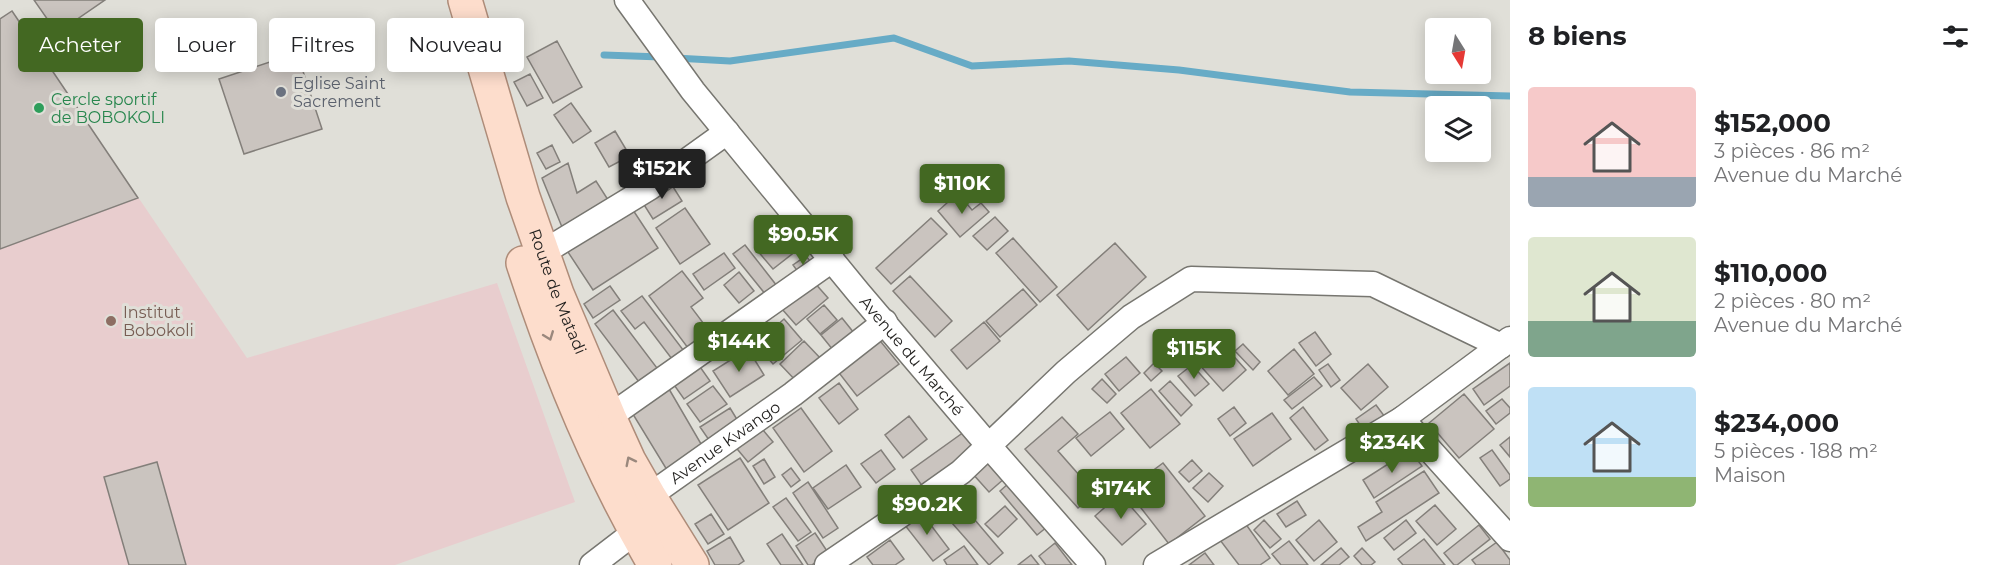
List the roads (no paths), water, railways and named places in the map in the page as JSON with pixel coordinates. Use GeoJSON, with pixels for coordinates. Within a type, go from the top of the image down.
{"type":"FeatureCollection","features":[{"type":"Feature","properties":{"kind":"main road","name":"Route de Matadi"},"geometry":{"type":"LineString","coordinates":[[443,0],[546,297],[581,420],[636,512],[655,565]]}},
{"type":"Feature","properties":{"kind":"main road","name":"Route de Matadi"},"geometry":{"type":"LineString","coordinates":[[465,0],[542,254],[546,297],[609,417],[629,461],[636,512],[692,565]]}},
{"type":"Feature","properties":{"kind":"street","name":"Avenue du Marché"},"geometry":{"type":"LineString","coordinates":[[627,0],[693,91],[832,260],[1093,565]]}},
{"type":"Feature","properties":{"kind":"street"},"geometry":{"type":"LineString","coordinates":[[542,254],[648,188],[727,132]]}},
{"type":"Feature","properties":{"kind":"street"},"geometry":{"type":"LineString","coordinates":[[609,417],[832,260]]}},
{"type":"Feature","properties":{"kind":"street"},"geometry":{"type":"LineString","coordinates":[[827,565],[961,472],[1066,372],[1131,317],[1191,279],[1373,284],[1506,342],[1402,419],[1156,565]]}},
{"type":"Feature","properties":{"kind":"street","name":"Avenue Kwango"},"geometry":{"type":"LineString","coordinates":[[592,565],[636,512],[794,394],[885,322]]}},
{"type":"Feature","properties":{"kind":"street"},"geometry":{"type":"LineString","coordinates":[[1402,419],[1510,539]]}},
{"type":"Feature","properties":{"kind":"waterway"},"geometry":{"type":"LineString","coordinates":[[675,58],[730,61],[894,38],[972,66],[1069,61],[1179,70],[1350,92],[1510,96]]}},
{"type":"Feature","properties":{"kind":"waterway"},"geometry":{"type":"LineString","coordinates":[[604,55],[661,57]]}},
{"type":"Feature","properties":{"kind":"place","name":"Eglise Saint Sacrement"},"geometry":{"type":"Point","coordinates":[281,92]}},
{"type":"Feature","properties":{"kind":"place","name":"Cercle sportif de BOBOKOLI"},"geometry":{"type":"Point","coordinates":[39,108]}},
{"type":"Feature","properties":{"kind":"place","name":"Institut Bobokoli"},"geometry":{"type":"Point","coordinates":[111,321]}}]}
